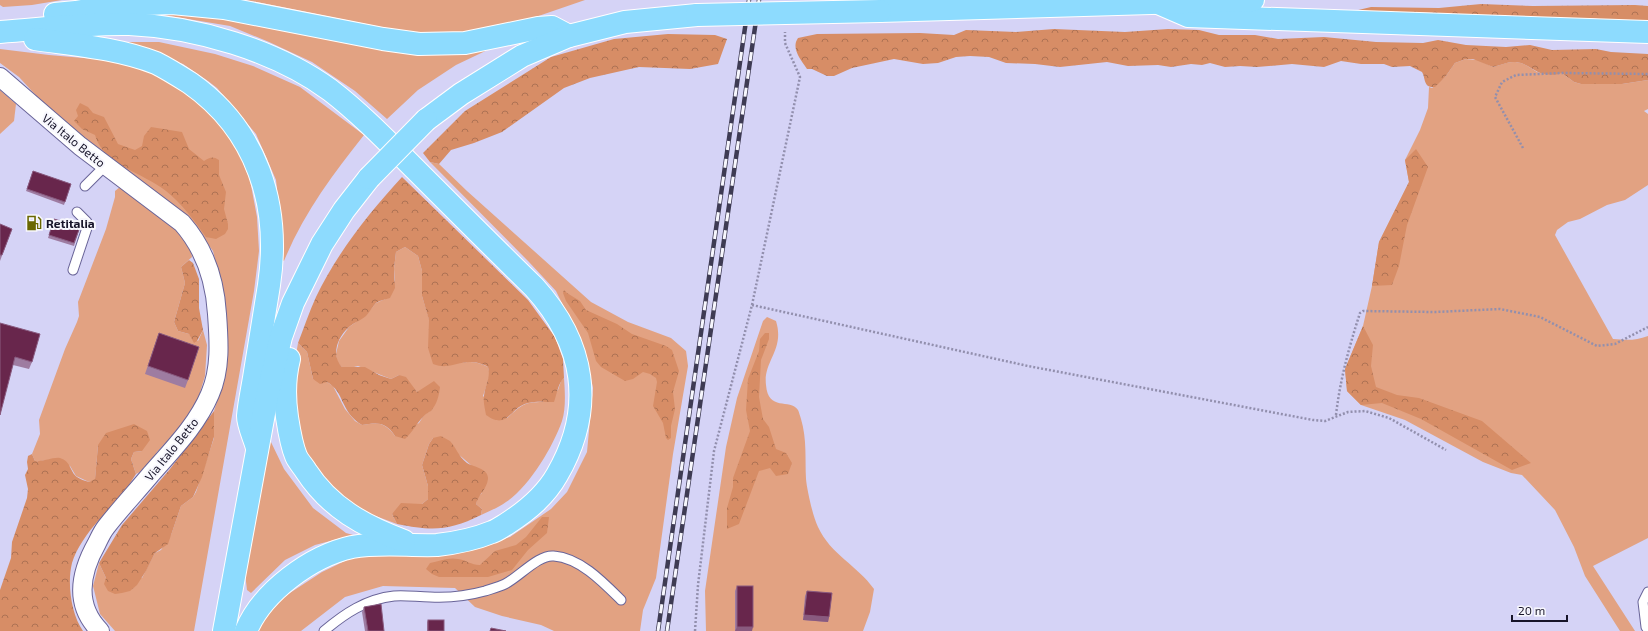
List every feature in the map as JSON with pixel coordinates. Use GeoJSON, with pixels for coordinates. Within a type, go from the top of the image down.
{"type":"FeatureCollection","features":[{"type":"Feature","properties":{"kind":"highway"},"geometry":{"type":"LineString","coordinates":[[224,631],[267,397],[282,337],[293,303],[322,244],[344,210],[369,178],[426,120],[461,94],[522,56],[569,36],[625,22],[697,15],[880,11],[1159,1],[1253,0]]}},
{"type":"Feature","properties":{"kind":"highway"},"geometry":{"type":"LineString","coordinates":[[1159,1],[1188,16],[1648,32]]}},
{"type":"Feature","properties":{"kind":"highway"},"geometry":{"type":"LineString","coordinates":[[0,19],[76,12],[117,5],[172,3],[224,8],[383,39],[419,44],[465,43],[538,28],[552,27],[569,36]]}},
{"type":"Feature","properties":{"kind":"highway"},"geometry":{"type":"LineString","coordinates":[[0,33],[80,26],[128,24],[171,28],[214,37],[240,45],[292,67],[329,90],[364,119],[545,299],[569,338],[575,355],[581,387],[579,420],[574,441],[566,460],[548,489],[526,511],[494,532],[467,540],[436,545],[414,544],[352,548],[322,558],[299,571],[281,584],[261,606],[246,631]]}},
{"type":"Feature","properties":{"kind":"highway"},"geometry":{"type":"LineString","coordinates":[[0,33],[86,45],[112,50],[156,63],[174,72],[205,94],[228,117],[245,139],[256,164],[266,194],[271,217],[272,250],[270,283],[248,418],[257,448]]}},
{"type":"Feature","properties":{"kind":"highway"},"geometry":{"type":"LineString","coordinates":[[322,244],[320,271],[294,338],[286,371],[284,397],[296,456],[316,486],[333,504],[371,527],[414,544]]}},
{"type":"Feature","properties":{"kind":"street","name":"Via Italo Betto"},"geometry":{"type":"LineString","coordinates":[[0,77],[80,146],[182,223],[199,247],[210,272],[216,300],[219,347],[217,374],[210,394],[187,432],[105,528],[88,558],[82,581],[84,604],[92,623],[100,631]]}},
{"type":"Feature","properties":{"kind":"lane"},"geometry":{"type":"LineString","coordinates":[[85,186],[106,165]]}},
{"type":"Feature","properties":{"kind":"lane"},"geometry":{"type":"LineString","coordinates":[[73,270],[87,222],[77,212]]}},
{"type":"Feature","properties":{"kind":"lane"},"geometry":{"type":"LineString","coordinates":[[324,631],[342,616],[360,605],[393,596],[464,596],[484,591],[505,584],[524,572],[540,558],[551,555],[564,557],[584,568],[603,582],[621,600]]}},
{"type":"Feature","properties":{"kind":"lane"},"geometry":{"type":"LineString","coordinates":[[1648,592],[1643,602],[1646,627],[1648,630]]}},
{"type":"Feature","properties":{"kind":"path"},"geometry":{"type":"LineString","coordinates":[[695,631],[698,585],[714,451],[752,305],[800,77],[784,43],[786,26]]}},
{"type":"Feature","properties":{"kind":"path"},"geometry":{"type":"LineString","coordinates":[[1523,148],[1495,97],[1502,82],[1516,75],[1648,74]]}},
{"type":"Feature","properties":{"kind":"path"},"geometry":{"type":"LineString","coordinates":[[752,305],[1028,366],[1314,420],[1325,421],[1348,412],[1365,411],[1383,416],[1446,450]]}},
{"type":"Feature","properties":{"kind":"path"},"geometry":{"type":"LineString","coordinates":[[1336,416],[1341,379],[1360,313],[1363,311],[1435,312],[1500,310],[1540,317],[1597,346],[1615,344],[1648,327]]}},
{"type":"Feature","properties":{"kind":"shaded area"},"geometry":{"type":"Polygon","coordinates":[[[0,0],[62,0],[32,5],[3,7],[0,5],[0,0]]]}},
{"type":"Feature","properties":{"kind":"shaded area"},"geometry":{"type":"Polygon","coordinates":[[[246,0],[585,0],[498,30],[442,35],[401,31],[246,0]]]}},
{"type":"Feature","properties":{"kind":"shaded area"},"geometry":{"type":"Polygon","coordinates":[[[154,11],[498,45],[456,65],[418,90],[387,119],[355,91],[312,62],[269,42],[230,26],[164,15],[138,13],[154,11]]]}},
{"type":"Feature","properties":{"kind":"shaded area"},"geometry":{"type":"Polygon","coordinates":[[[126,42],[159,42],[215,54],[253,66],[300,87],[364,135],[309,211],[284,261],[281,259],[281,225],[276,180],[256,134],[217,88],[208,81],[183,64],[128,45],[126,42]]]}},
{"type":"Feature","properties":{"kind":"shaded area"},"geometry":{"type":"Polygon","coordinates":[[[0,49],[118,61],[152,71],[180,87],[206,109],[235,143],[250,180],[257,217],[259,251],[254,291],[194,631],[115,631],[100,614],[93,586],[99,563],[106,578],[142,578],[155,553],[161,550],[171,535],[181,506],[193,497],[196,492],[214,438],[214,411],[224,379],[219,276],[213,251],[188,218],[90,144],[41,101],[19,77],[0,63],[0,49]]]}},
{"type":"Feature","properties":{"kind":"shaded area"},"geometry":{"type":"Polygon","coordinates":[[[1466,59],[1478,60],[1493,67],[1509,62],[1521,63],[1540,73],[1562,73],[1574,82],[1581,84],[1622,84],[1648,80],[1648,109],[1644,111],[1648,114],[1648,185],[1625,200],[1607,205],[1580,219],[1568,222],[1557,230],[1555,235],[1613,339],[1626,340],[1648,336],[1648,538],[1593,566],[1635,631],[1620,631],[1585,576],[1574,547],[1555,510],[1522,475],[1511,473],[1483,462],[1405,420],[1361,405],[1347,391],[1345,369],[1363,326],[1372,286],[1379,242],[1409,182],[1405,160],[1420,130],[1428,108],[1429,87],[1432,88],[1446,76],[1455,63],[1466,59]]]}},
{"type":"Feature","properties":{"kind":"shaded area"},"geometry":{"type":"Polygon","coordinates":[[[0,90],[16,104],[14,121],[0,134],[0,90]]]}},
{"type":"Feature","properties":{"kind":"shaded area"},"geometry":{"type":"Polygon","coordinates":[[[430,162],[439,164],[591,302],[628,322],[671,338],[686,351],[688,366],[673,454],[656,578],[643,610],[640,631],[554,631],[541,625],[502,616],[475,607],[455,588],[383,586],[345,597],[301,631],[258,631],[273,604],[322,572],[353,557],[465,551],[510,537],[551,509],[567,492],[587,452],[593,388],[585,350],[556,291],[430,162]]]}},
{"type":"Feature","properties":{"kind":"shaded area"},"geometry":{"type":"Polygon","coordinates":[[[120,187],[173,227],[190,244],[192,257],[181,267],[185,283],[174,322],[178,331],[189,334],[198,341],[203,330],[207,345],[205,376],[198,399],[189,418],[157,452],[148,468],[136,474],[131,459],[134,452],[142,451],[98,445],[95,480],[89,482],[76,476],[70,466],[54,459],[35,461],[32,454],[40,434],[39,420],[65,349],[77,322],[79,316],[78,302],[106,229],[115,197],[115,191],[120,187]]]}},
{"type":"Feature","properties":{"kind":"shaded area"},"geometry":{"type":"Polygon","coordinates":[[[405,247],[418,256],[422,271],[422,296],[429,319],[429,332],[460,363],[475,362],[488,367],[490,375],[483,396],[507,418],[523,405],[543,402],[558,390],[561,381],[564,378],[564,411],[562,421],[553,443],[531,477],[515,495],[500,506],[481,515],[482,509],[476,504],[477,498],[482,493],[479,469],[472,466],[457,453],[433,438],[429,444],[422,465],[428,486],[428,499],[422,504],[415,505],[392,514],[397,524],[365,512],[331,489],[307,458],[294,424],[291,385],[298,343],[307,352],[313,379],[327,382],[333,386],[345,409],[355,421],[362,425],[372,423],[381,424],[388,428],[395,436],[419,423],[424,415],[430,411],[417,392],[399,375],[391,379],[358,366],[350,368],[342,367],[337,362],[336,354],[339,341],[349,327],[366,315],[376,303],[390,297],[395,280],[394,269],[396,252],[405,247]]]}},
{"type":"Feature","properties":{"kind":"shaded area"},"geometry":{"type":"Polygon","coordinates":[[[767,317],[776,321],[778,340],[768,369],[766,385],[771,399],[775,402],[790,405],[799,412],[804,434],[806,479],[810,503],[816,523],[823,537],[837,553],[860,573],[874,589],[870,612],[863,631],[706,631],[705,591],[726,447],[737,398],[763,321],[767,317]]]}},
{"type":"Feature","properties":{"kind":"shaded area"},"geometry":{"type":"Polygon","coordinates":[[[270,440],[284,469],[313,508],[346,533],[353,535],[315,545],[285,560],[251,593],[247,590],[245,573],[270,440]]]}},
{"type":"Feature","properties":{"kind":"green space"},"geometry":{"type":"Polygon","coordinates":[[[1481,4],[1533,6],[1648,6],[1648,24],[1588,18],[1558,20],[1452,16],[1438,13],[1336,11],[1354,11],[1371,7],[1439,8],[1481,4]]]}},
{"type":"Feature","properties":{"kind":"green space"},"geometry":{"type":"Polygon","coordinates":[[[1054,29],[1125,32],[1168,29],[1199,30],[1219,35],[1255,35],[1278,39],[1324,37],[1376,42],[1423,43],[1438,40],[1466,45],[1506,47],[1530,45],[1552,50],[1596,49],[1611,52],[1648,54],[1648,80],[1622,84],[1581,84],[1574,82],[1562,73],[1553,75],[1543,74],[1517,62],[1510,62],[1493,67],[1473,59],[1466,59],[1455,63],[1446,76],[1435,87],[1431,87],[1427,85],[1422,72],[1410,66],[1392,67],[1384,64],[1361,64],[1341,61],[1324,67],[1292,64],[1257,67],[1225,67],[1210,63],[1171,67],[1158,65],[1128,66],[1107,62],[1060,67],[1006,63],[989,57],[970,56],[956,57],[938,63],[923,64],[894,59],[852,68],[834,76],[827,76],[812,69],[807,69],[797,54],[795,46],[798,38],[817,34],[920,33],[954,35],[966,30],[1016,32],[1054,29]]]}},
{"type":"Feature","properties":{"kind":"green space"},"geometry":{"type":"Polygon","coordinates":[[[668,34],[715,35],[727,39],[718,64],[690,69],[639,67],[590,78],[564,88],[502,132],[451,150],[439,164],[430,162],[423,153],[465,111],[551,57],[614,39],[668,34]]]}},
{"type":"Feature","properties":{"kind":"green space"},"geometry":{"type":"Polygon","coordinates":[[[80,103],[88,107],[93,113],[104,117],[118,144],[135,150],[142,146],[144,136],[151,127],[182,132],[189,149],[204,161],[212,158],[219,160],[219,175],[226,192],[224,209],[228,229],[225,234],[216,239],[206,237],[188,212],[166,191],[125,168],[106,154],[99,145],[95,135],[82,129],[74,121],[78,116],[76,110],[80,103]]]}},
{"type":"Feature","properties":{"kind":"green space"},"geometry":{"type":"Polygon","coordinates":[[[1416,149],[1428,167],[1407,225],[1399,266],[1392,285],[1372,286],[1379,242],[1409,182],[1405,160],[1416,149]]]}},
{"type":"Feature","properties":{"kind":"green space"},"geometry":{"type":"Polygon","coordinates":[[[402,177],[528,300],[555,337],[563,359],[564,378],[559,386],[554,402],[528,403],[522,405],[504,419],[493,419],[486,415],[484,403],[489,375],[488,367],[472,362],[447,366],[433,364],[428,348],[429,320],[422,296],[422,271],[418,256],[405,247],[396,252],[394,269],[395,288],[390,298],[376,303],[366,316],[350,326],[344,332],[338,342],[336,352],[337,358],[342,367],[365,367],[379,375],[391,379],[399,375],[406,377],[417,392],[434,381],[440,387],[435,406],[418,422],[405,439],[395,436],[392,431],[381,424],[373,423],[362,425],[350,414],[333,386],[327,382],[320,384],[313,379],[307,352],[298,343],[313,303],[324,281],[354,234],[402,177]]]}},
{"type":"Feature","properties":{"kind":"green space"},"geometry":{"type":"Polygon","coordinates":[[[189,260],[193,263],[199,279],[199,308],[203,330],[197,341],[194,343],[189,334],[178,331],[174,322],[185,283],[181,267],[189,260]]]}},
{"type":"Feature","properties":{"kind":"green space"},"geometry":{"type":"Polygon","coordinates":[[[564,290],[580,301],[586,310],[617,324],[632,334],[666,346],[672,350],[679,371],[673,392],[675,409],[671,426],[671,438],[668,440],[666,438],[663,423],[653,406],[657,382],[656,378],[643,372],[633,379],[625,381],[601,367],[596,361],[588,333],[566,301],[563,293],[564,290]]]}},
{"type":"Feature","properties":{"kind":"green space"},"geometry":{"type":"Polygon","coordinates":[[[1363,326],[1373,345],[1371,366],[1376,387],[1397,395],[1419,398],[1482,421],[1531,463],[1512,470],[1421,419],[1382,403],[1361,405],[1347,391],[1345,369],[1363,326]]]}},
{"type":"Feature","properties":{"kind":"green space"},"geometry":{"type":"Polygon","coordinates":[[[765,333],[769,333],[769,339],[761,360],[759,397],[763,419],[769,427],[776,449],[786,453],[792,463],[788,474],[776,476],[770,468],[759,471],[739,524],[727,529],[727,508],[733,487],[733,478],[750,431],[746,410],[748,379],[759,351],[760,339],[765,333]]]}},
{"type":"Feature","properties":{"kind":"green space"},"geometry":{"type":"Polygon","coordinates":[[[214,411],[214,437],[202,477],[193,497],[181,506],[168,544],[155,553],[137,585],[130,591],[115,594],[108,591],[104,584],[106,578],[99,563],[122,525],[170,469],[214,411]]]}},
{"type":"Feature","properties":{"kind":"green space"},"geometry":{"type":"Polygon","coordinates":[[[134,424],[147,431],[150,440],[142,451],[134,452],[131,459],[136,474],[110,513],[98,521],[86,535],[76,552],[72,563],[70,580],[71,598],[76,616],[83,631],[0,631],[0,590],[11,558],[12,542],[27,498],[28,489],[25,475],[28,469],[28,456],[32,454],[35,461],[57,458],[64,459],[77,477],[89,482],[95,479],[98,445],[106,433],[134,424]]]}},
{"type":"Feature","properties":{"kind":"green space"},"geometry":{"type":"Polygon","coordinates":[[[441,436],[450,441],[467,463],[484,471],[488,476],[486,486],[476,504],[482,509],[481,515],[450,527],[420,528],[397,524],[392,514],[401,503],[422,504],[428,499],[428,486],[422,465],[429,444],[433,438],[441,436]]]}},
{"type":"Feature","properties":{"kind":"green space"},"geometry":{"type":"Polygon","coordinates":[[[542,517],[549,517],[547,533],[528,550],[512,570],[488,577],[439,577],[426,569],[430,563],[451,558],[480,565],[495,551],[516,545],[526,537],[542,517]]]}},
{"type":"Feature","properties":{"kind":"building"},"geometry":{"type":"Polygon","coordinates":[[[33,171],[71,184],[65,202],[27,189],[33,171]]]}},
{"type":"Feature","properties":{"kind":"building"},"geometry":{"type":"Polygon","coordinates":[[[54,219],[80,227],[74,243],[49,235],[54,219]]]}},
{"type":"Feature","properties":{"kind":"building"},"geometry":{"type":"Polygon","coordinates":[[[0,224],[12,229],[2,255],[0,255],[0,224]]]}},
{"type":"Feature","properties":{"kind":"building"},"geometry":{"type":"Polygon","coordinates":[[[0,323],[40,334],[32,362],[15,357],[0,415],[0,323]]]}},
{"type":"Feature","properties":{"kind":"building"},"geometry":{"type":"Polygon","coordinates":[[[159,333],[199,347],[188,380],[148,366],[159,333]]]}},
{"type":"Feature","properties":{"kind":"building"},"geometry":{"type":"Polygon","coordinates":[[[737,586],[753,586],[753,627],[737,627],[737,586]]]}},
{"type":"Feature","properties":{"kind":"building"},"geometry":{"type":"Polygon","coordinates":[[[807,591],[832,593],[829,617],[804,615],[807,591]]]}},
{"type":"Feature","properties":{"kind":"building"},"geometry":{"type":"Polygon","coordinates":[[[381,604],[384,631],[368,631],[364,607],[381,604]]]}},
{"type":"Feature","properties":{"kind":"building"},"geometry":{"type":"Polygon","coordinates":[[[428,620],[444,620],[444,631],[428,631],[428,620]]]}},
{"type":"Feature","properties":{"kind":"building"},"geometry":{"type":"Polygon","coordinates":[[[491,628],[506,631],[490,631],[491,628]]]}},
{"type":"Feature","properties":{"kind":"railway"},"geometry":{"type":"LineString","coordinates":[[658,631],[749,0]]}},
{"type":"Feature","properties":{"kind":"railway"},"geometry":{"type":"LineString","coordinates":[[667,631],[759,0]]}},
{"type":"Feature","properties":{"kind":"place","name":"Retitalia"},"geometry":{"type":"Point","coordinates":[34,223]}}]}
